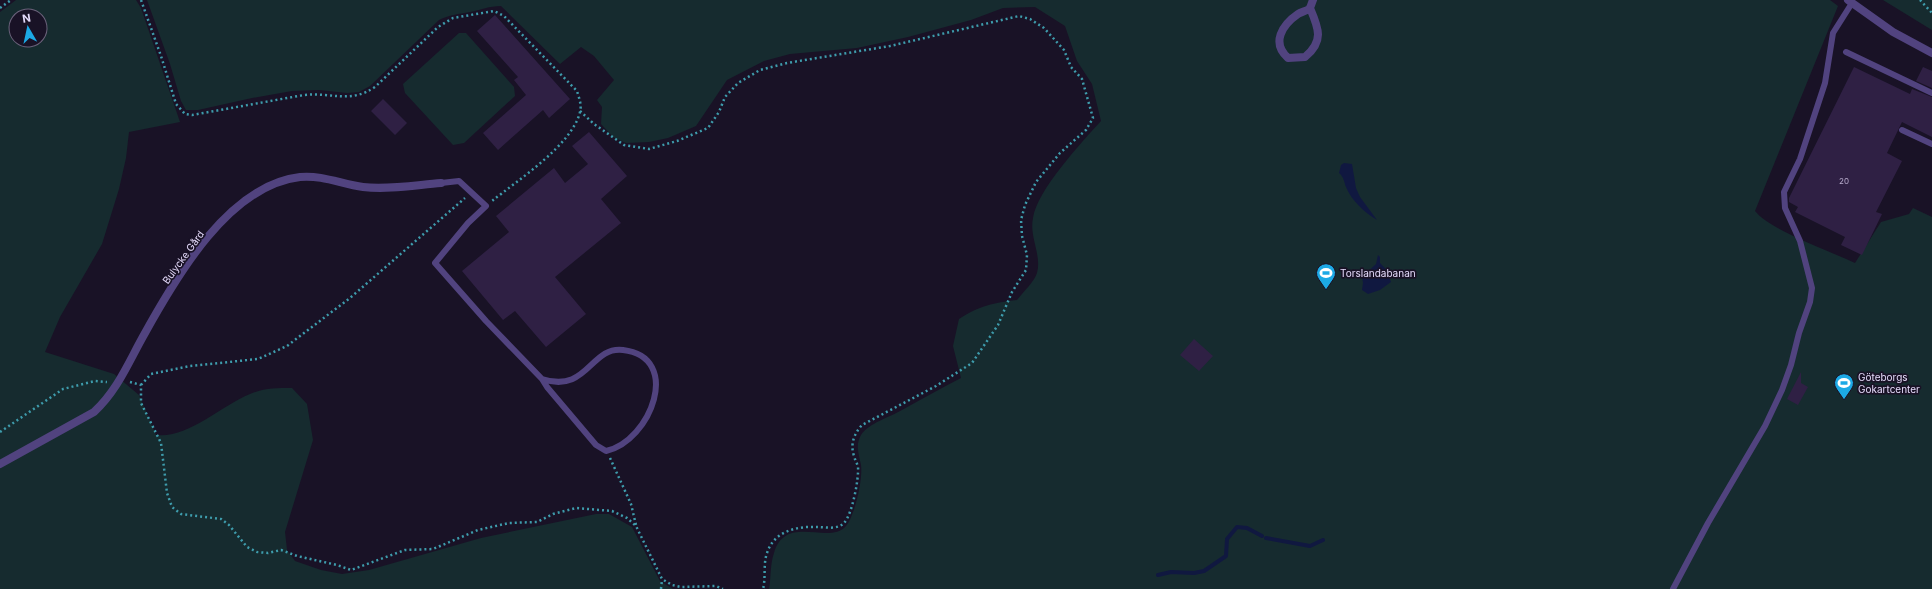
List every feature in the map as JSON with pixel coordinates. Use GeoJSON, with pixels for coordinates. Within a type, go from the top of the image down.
{"type":"FeatureCollection","features":[{"type":"Feature","properties":{"kind":"street"},"geometry":{"type":"LineString","coordinates":[[1310,8],[1318,28],[1319,37],[1316,46],[1305,57],[1288,58],[1280,49],[1280,33],[1288,23],[1310,8],[1313,0]]}},
{"type":"Feature","properties":{"kind":"street"},"geometry":{"type":"LineString","coordinates":[[1850,1],[1893,32],[1932,53]]}},
{"type":"Feature","properties":{"kind":"street","name":"Bulycke Gård"},"geometry":{"type":"LineString","coordinates":[[0,464],[94,412],[109,397],[119,382],[153,318],[184,269],[221,223],[241,204],[262,191],[283,181],[300,178],[316,177],[335,179],[364,187],[441,182]]}},
{"type":"Feature","properties":{"kind":"lane"},"geometry":{"type":"LineString","coordinates":[[1673,589],[1686,561],[1765,426],[1782,390],[1791,365],[1798,333],[1810,302],[1812,288],[1800,241],[1785,208],[1784,192],[1800,158],[1824,83],[1833,34],[1850,1]]}},
{"type":"Feature","properties":{"kind":"lane"},"geometry":{"type":"LineString","coordinates":[[1846,52],[1932,93]]}},
{"type":"Feature","properties":{"kind":"lane"},"geometry":{"type":"LineString","coordinates":[[1902,130],[1932,144]]}},
{"type":"Feature","properties":{"kind":"lane"},"geometry":{"type":"LineString","coordinates":[[441,182],[459,181],[486,206],[468,223],[435,262],[486,321],[542,379],[596,445],[606,451],[620,447],[633,436],[645,423],[653,405],[656,386],[655,373],[647,360],[634,352],[616,350],[603,355],[575,379],[562,382],[552,382],[542,379]]}},
{"type":"Feature","properties":{"kind":"path"},"geometry":{"type":"LineString","coordinates":[[0,8],[11,0]]}},
{"type":"Feature","properties":{"kind":"path"},"geometry":{"type":"LineString","coordinates":[[140,0],[161,56],[176,104],[185,114],[200,114],[304,94],[319,93],[345,97],[366,93],[375,87],[438,27],[453,18],[494,11],[504,16],[577,91],[580,101],[580,111],[576,124],[564,143],[486,206]]}},
{"type":"Feature","properties":{"kind":"path"},"geometry":{"type":"LineString","coordinates":[[1920,0],[1932,13]]}},
{"type":"Feature","properties":{"kind":"path"},"geometry":{"type":"LineString","coordinates":[[580,111],[594,124],[624,145],[649,149],[677,141],[708,128],[719,112],[725,97],[738,83],[760,70],[787,63],[890,46],[1019,16],[1030,19],[1044,28],[1064,50],[1072,67],[1082,79],[1093,118],[1086,130],[1060,153],[1036,182],[1021,220],[1022,236],[1028,255],[1028,264],[1026,270],[1012,292],[998,325],[972,363],[936,386],[862,425],[856,432],[852,444],[853,455],[858,467],[858,479],[850,512],[844,524],[834,528],[817,526],[795,528],[780,534],[771,543],[766,554],[763,589]]}},
{"type":"Feature","properties":{"kind":"path"},"geometry":{"type":"LineString","coordinates":[[472,193],[350,298],[287,346],[258,359],[190,366],[151,374],[141,385],[141,404],[161,443],[167,493],[172,507],[181,514],[221,519],[229,525],[247,546],[257,552],[268,553],[281,550],[297,556],[337,565],[351,570],[405,550],[433,549],[478,530],[508,523],[537,522],[553,514],[576,508],[612,511],[627,518],[636,526]]}},
{"type":"Feature","properties":{"kind":"path"},"geometry":{"type":"LineString","coordinates":[[0,432],[63,389],[94,381],[132,382],[141,385]]}},
{"type":"Feature","properties":{"kind":"path"},"geometry":{"type":"LineString","coordinates":[[606,451],[614,464],[631,504],[636,526],[662,579],[661,589]]}},
{"type":"Feature","properties":{"kind":"path"},"geometry":{"type":"LineString","coordinates":[[662,579],[672,585],[681,587],[706,585],[716,586],[723,589]]}},
{"type":"Feature","properties":{"kind":"green space"},"geometry":{"type":"Polygon","coordinates":[[[16,0],[136,0],[141,8],[180,122],[129,132],[126,158],[119,189],[102,244],[60,317],[45,352],[114,374],[139,395],[156,435],[168,435],[192,427],[239,399],[255,392],[271,389],[292,388],[307,404],[313,440],[285,532],[287,550],[295,561],[321,570],[342,574],[369,570],[481,538],[596,514],[609,514],[632,527],[660,581],[673,589],[0,589],[0,12],[16,0]]]}},
{"type":"Feature","properties":{"kind":"green space"},"geometry":{"type":"Polygon","coordinates":[[[147,0],[1830,0],[1838,6],[1755,211],[1774,226],[1787,233],[1855,263],[1881,222],[1909,214],[1913,208],[1932,217],[1932,589],[769,589],[773,557],[780,541],[788,535],[798,532],[829,533],[839,531],[846,526],[849,521],[860,488],[861,465],[858,442],[861,435],[874,424],[961,378],[953,346],[959,319],[987,305],[1017,300],[1036,276],[1038,259],[1032,225],[1036,207],[1061,167],[1101,121],[1092,84],[1077,61],[1065,26],[1035,7],[1003,8],[971,20],[908,37],[857,48],[790,54],[764,61],[727,80],[696,126],[668,138],[649,142],[626,143],[613,137],[601,124],[602,107],[597,100],[614,80],[594,56],[581,47],[560,64],[501,6],[489,7],[439,20],[370,86],[359,92],[347,93],[319,90],[292,91],[198,110],[186,110],[181,101],[170,64],[147,0]]]}},
{"type":"Feature","properties":{"kind":"green space"},"geometry":{"type":"Polygon","coordinates":[[[1883,0],[1932,0],[1932,30],[1927,27],[1883,0]]]}},
{"type":"Feature","properties":{"kind":"green space"},"geometry":{"type":"Polygon","coordinates":[[[459,33],[466,33],[514,87],[515,96],[464,143],[453,145],[405,93],[403,84],[459,33]]]}},
{"type":"Feature","properties":{"kind":"water"},"geometry":{"type":"Polygon","coordinates":[[[1344,163],[1352,164],[1356,188],[1360,197],[1377,220],[1359,206],[1348,192],[1343,178],[1339,173],[1341,165],[1344,163]]]}},
{"type":"Feature","properties":{"kind":"water"},"geometry":{"type":"Polygon","coordinates":[[[1378,255],[1380,257],[1380,263],[1386,269],[1391,282],[1380,290],[1368,294],[1362,290],[1362,277],[1376,264],[1378,255]]]}},
{"type":"Feature","properties":{"kind":"building"},"geometry":{"type":"Polygon","coordinates":[[[495,15],[570,99],[549,118],[543,110],[498,150],[483,133],[526,95],[514,80],[518,77],[477,31],[495,15]]]}},
{"type":"Feature","properties":{"kind":"building"},"geometry":{"type":"Polygon","coordinates":[[[1854,67],[1910,94],[1912,89],[1932,97],[1932,137],[1902,122],[1887,153],[1902,161],[1876,212],[1882,214],[1862,255],[1841,245],[1845,237],[1795,212],[1798,207],[1789,202],[1789,198],[1854,67]]]}},
{"type":"Feature","properties":{"kind":"building"},"geometry":{"type":"Polygon","coordinates":[[[1923,67],[1932,71],[1932,88],[1916,81],[1923,67]]]}},
{"type":"Feature","properties":{"kind":"building"},"geometry":{"type":"Polygon","coordinates":[[[383,99],[407,123],[395,135],[371,111],[383,99]]]}},
{"type":"Feature","properties":{"kind":"building"},"geometry":{"type":"Polygon","coordinates":[[[589,132],[627,176],[601,199],[621,223],[555,277],[586,314],[546,347],[515,311],[503,320],[462,271],[509,232],[496,216],[554,168],[565,183],[588,164],[572,146],[589,132]]]}},
{"type":"Feature","properties":{"kind":"building"},"geometry":{"type":"Polygon","coordinates":[[[1194,339],[1213,356],[1199,371],[1180,355],[1194,339]]]}},
{"type":"Feature","properties":{"kind":"building"},"geometry":{"type":"Polygon","coordinates":[[[1801,372],[1801,383],[1808,387],[1798,405],[1787,399],[1801,372]]]}},
{"type":"Feature","properties":{"kind":"waterway"},"geometry":{"type":"LineString","coordinates":[[1158,575],[1171,572],[1194,573],[1204,571],[1226,556],[1227,539],[1237,527],[1247,528],[1262,536]]}},
{"type":"Feature","properties":{"kind":"waterway"},"geometry":{"type":"LineString","coordinates":[[1266,538],[1310,546],[1323,540]]}},
{"type":"Feature","properties":{"kind":"place","name":"Torslandabanan"},"geometry":{"type":"Point","coordinates":[1326,290]}},
{"type":"Feature","properties":{"kind":"place","name":"Göteborgs Gokartcenter"},"geometry":{"type":"Point","coordinates":[1844,400]}}]}
